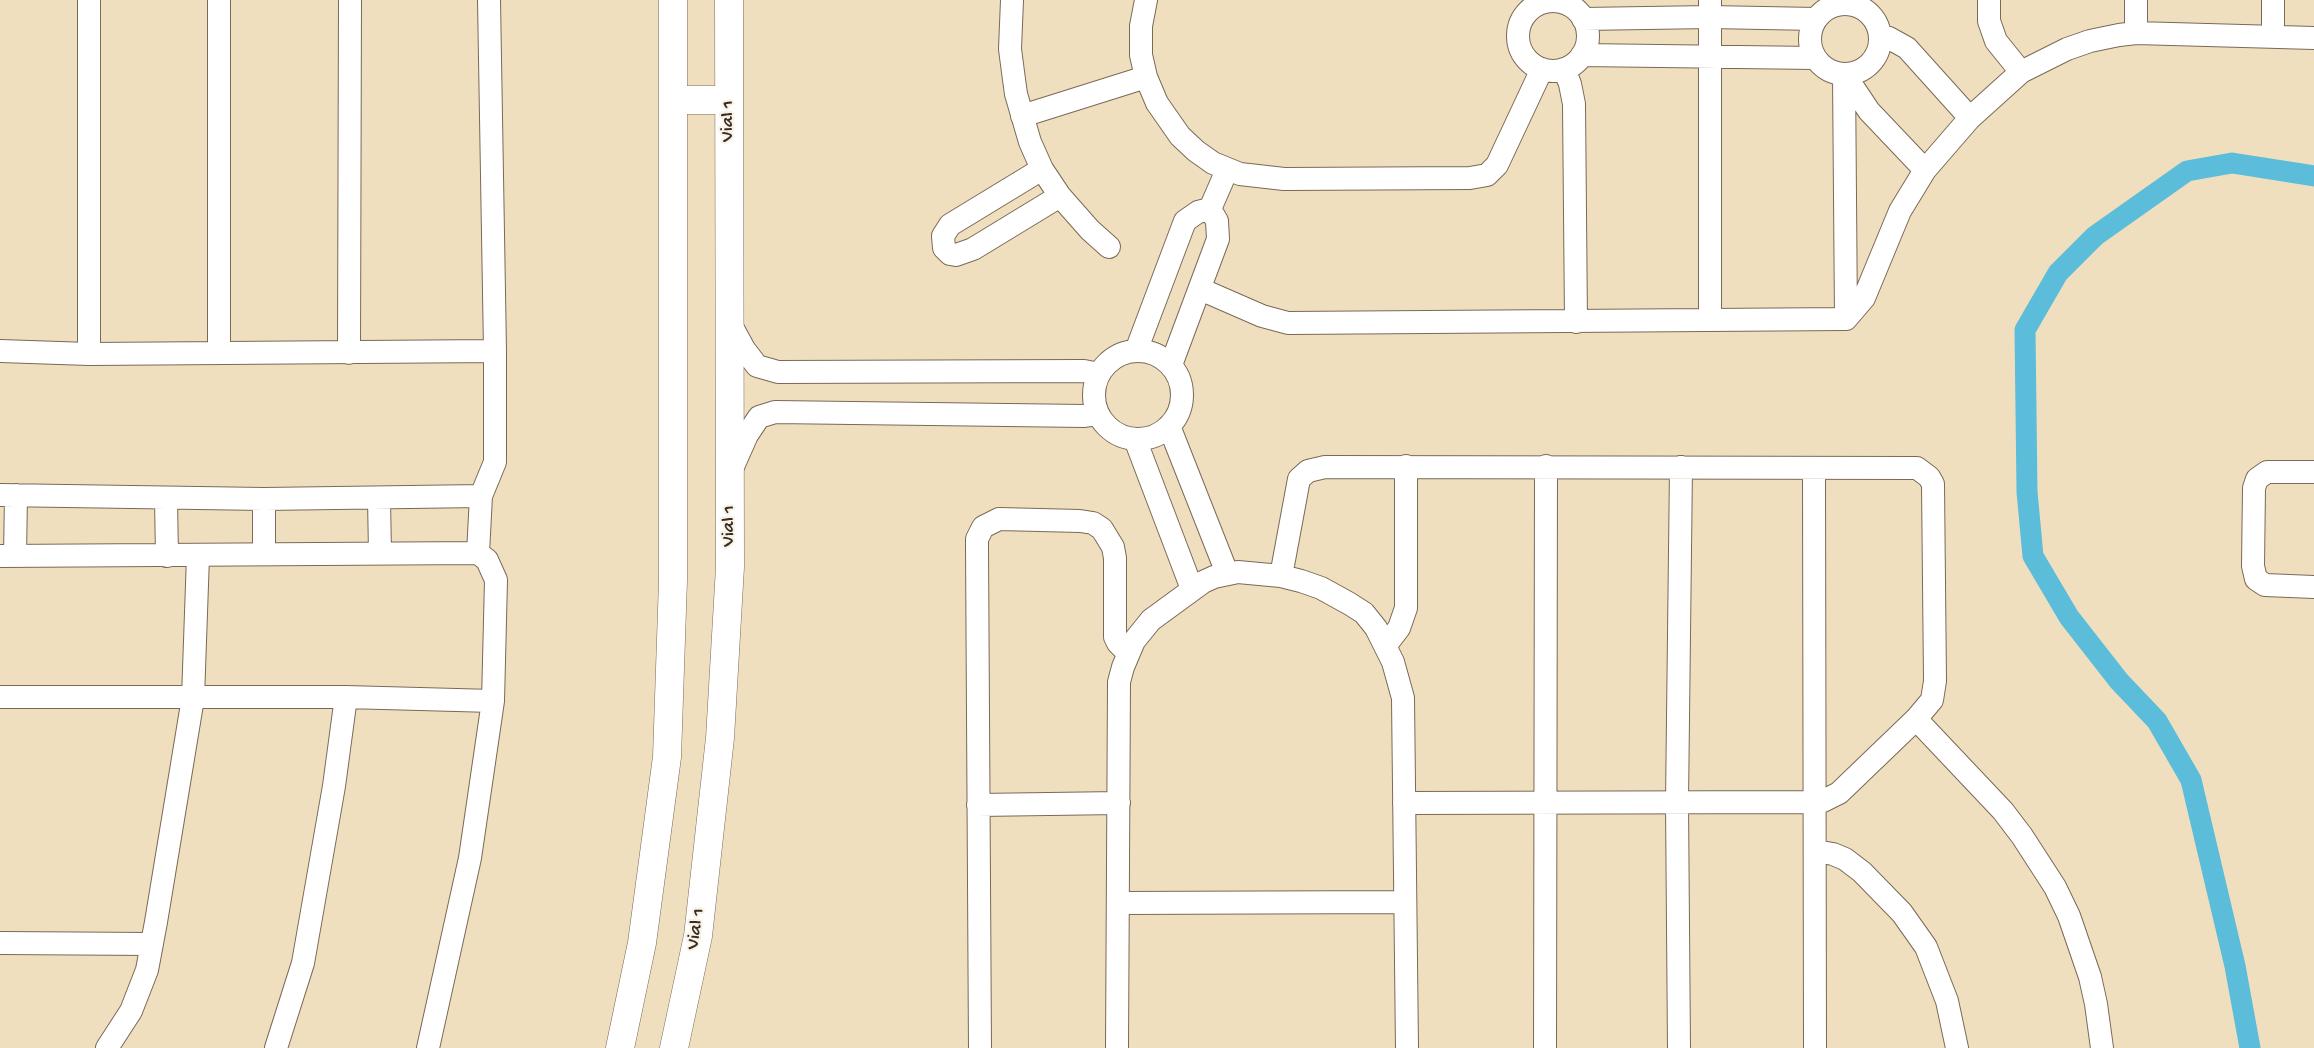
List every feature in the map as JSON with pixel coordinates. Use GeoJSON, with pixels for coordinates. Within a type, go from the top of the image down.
{"type":"FeatureCollection","features":[{"type":"Feature","properties":{"kind":"street"},"geometry":{"type":"LineString","coordinates":[[89,0],[89,354]]}},
{"type":"Feature","properties":{"kind":"street"},"geometry":{"type":"LineString","coordinates":[[219,0],[220,353]]}},
{"type":"Feature","properties":{"kind":"street"},"geometry":{"type":"LineString","coordinates":[[349,354],[350,0]]}},
{"type":"Feature","properties":{"kind":"street"},"geometry":{"type":"LineString","coordinates":[[478,553],[481,496],[495,462],[495,352],[488,0]]}},
{"type":"Feature","properties":{"kind":"street"},"geometry":{"type":"LineString","coordinates":[[620,1048],[642,943],[667,757],[673,580],[673,0]]}},
{"type":"Feature","properties":{"kind":"street","name":"Vial 1"},"geometry":{"type":"LineString","coordinates":[[674,1048],[698,936],[720,738],[730,567],[729,0]]}},
{"type":"Feature","properties":{"kind":"street"},"geometry":{"type":"LineString","coordinates":[[1012,0],[1010,49],[1016,94],[1022,116],[1042,169],[1060,196],[1090,230],[1109,247]]}},
{"type":"Feature","properties":{"kind":"street"},"geometry":{"type":"LineString","coordinates":[[1146,0],[1140,40],[1146,77],[1157,103],[1180,136],[1204,158],[1227,170],[1253,176],[1284,179],[1479,177],[1487,175],[1497,165],[1542,69]]}},
{"type":"Feature","properties":{"kind":"street"},"geometry":{"type":"LineString","coordinates":[[1989,0],[1992,32],[2002,49],[2021,72]]}},
{"type":"Feature","properties":{"kind":"street"},"geometry":{"type":"LineString","coordinates":[[2136,0],[2136,33]]}},
{"type":"Feature","properties":{"kind":"street"},"geometry":{"type":"LineString","coordinates":[[2273,0],[2273,37]]}},
{"type":"Feature","properties":{"kind":"street"},"geometry":{"type":"LineString","coordinates":[[1575,8],[1588,38],[1582,55],[1574,64],[1564,69],[1553,71],[1542,69],[1530,62],[1522,52],[1519,40],[1519,27],[1532,3],[1558,1],[1575,8],[1710,8],[1816,19]]}},
{"type":"Feature","properties":{"kind":"street"},"geometry":{"type":"LineString","coordinates":[[1851,2],[1871,16],[1877,25],[1880,37],[1879,48],[1874,59],[1866,67],[1856,73],[1844,74],[1833,72],[1823,67],[1815,58],[1810,45],[1811,31],[1816,19],[1832,7],[1851,2]]}},
{"type":"Feature","properties":{"kind":"street"},"geometry":{"type":"LineString","coordinates":[[1710,8],[1710,320]]}},
{"type":"Feature","properties":{"kind":"street"},"geometry":{"type":"LineString","coordinates":[[1200,288],[1269,318],[1288,323],[1846,319],[1864,298],[1900,211],[1924,170],[1970,118],[2021,72],[2045,59],[2090,41],[2136,33],[2314,38]]}},
{"type":"Feature","properties":{"kind":"street"},"geometry":{"type":"LineString","coordinates":[[1880,37],[1889,38],[1907,48],[1970,118]]}},
{"type":"Feature","properties":{"kind":"street"},"geometry":{"type":"LineString","coordinates":[[1582,55],[1815,58]]}},
{"type":"Feature","properties":{"kind":"street"},"geometry":{"type":"LineString","coordinates":[[1564,69],[1570,84],[1574,104],[1576,322]]}},
{"type":"Feature","properties":{"kind":"street"},"geometry":{"type":"LineString","coordinates":[[1844,74],[1869,111],[1924,170]]}},
{"type":"Feature","properties":{"kind":"street"},"geometry":{"type":"LineString","coordinates":[[1844,74],[1846,319]]}},
{"type":"Feature","properties":{"kind":"street"},"geometry":{"type":"LineString","coordinates":[[1022,116],[1146,77]]}},
{"type":"Feature","properties":{"kind":"street"},"geometry":{"type":"LineString","coordinates":[[673,100],[729,100]]}},
{"type":"Feature","properties":{"kind":"street"},"geometry":{"type":"LineString","coordinates":[[1042,169],[950,225],[943,236],[944,248],[950,254],[956,255],[972,249],[1060,196]]}},
{"type":"Feature","properties":{"kind":"street"},"geometry":{"type":"LineString","coordinates":[[1136,351],[1185,221],[1198,212],[1210,208],[1227,170]]}},
{"type":"Feature","properties":{"kind":"street"},"geometry":{"type":"LineString","coordinates":[[1171,364],[1218,239],[1217,221],[1210,208]]}},
{"type":"Feature","properties":{"kind":"street"},"geometry":{"type":"LineString","coordinates":[[731,325],[744,350],[757,366],[778,372],[1084,371],[1099,374]]}},
{"type":"Feature","properties":{"kind":"street"},"geometry":{"type":"LineString","coordinates":[[0,351],[89,354],[495,352]]}},
{"type":"Feature","properties":{"kind":"street"},"geometry":{"type":"LineString","coordinates":[[1136,351],[1151,353],[1171,364],[1180,385],[1182,400],[1178,414],[1169,426],[1153,436],[1135,439],[1120,436],[1107,426],[1098,414],[1094,401],[1095,387],[1099,374],[1108,362],[1121,354],[1136,351]]}},
{"type":"Feature","properties":{"kind":"street"},"geometry":{"type":"LineString","coordinates":[[731,472],[747,435],[758,417],[775,412],[1085,416],[1098,414]]}},
{"type":"Feature","properties":{"kind":"street"},"geometry":{"type":"LineString","coordinates":[[1169,426],[1227,573]]}},
{"type":"Feature","properties":{"kind":"street"},"geometry":{"type":"LineString","coordinates":[[1135,439],[1192,589]]}},
{"type":"Feature","properties":{"kind":"street"},"geometry":{"type":"LineString","coordinates":[[1281,576],[1299,479],[1316,468],[1406,466],[1917,468],[1929,477],[1932,484],[1934,691],[1928,707],[1839,793],[1823,801],[1815,802],[1404,803]]}},
{"type":"Feature","properties":{"kind":"street"},"geometry":{"type":"LineString","coordinates":[[1386,645],[1399,628],[1406,608],[1406,466]]}},
{"type":"Feature","properties":{"kind":"street"},"geometry":{"type":"LineString","coordinates":[[1545,1048],[1546,466]]}},
{"type":"Feature","properties":{"kind":"street"},"geometry":{"type":"LineString","coordinates":[[1678,1048],[1677,802],[1681,467]]}},
{"type":"Feature","properties":{"kind":"street"},"geometry":{"type":"LineString","coordinates":[[1814,469],[1815,1048]]}},
{"type":"Feature","properties":{"kind":"street"},"geometry":{"type":"LineString","coordinates":[[2314,472],[2267,472],[2257,479],[2254,488],[2253,566],[2256,579],[2265,586],[2314,587]]}},
{"type":"Feature","properties":{"kind":"street"},"geometry":{"type":"LineString","coordinates":[[428,1048],[470,858],[493,701],[496,580],[487,560],[478,553],[7,556],[8,495],[264,500],[481,496]]}},
{"type":"Feature","properties":{"kind":"street"},"geometry":{"type":"LineString","coordinates":[[166,499],[167,556]]}},
{"type":"Feature","properties":{"kind":"street"},"geometry":{"type":"LineString","coordinates":[[379,499],[380,553]]}},
{"type":"Feature","properties":{"kind":"street"},"geometry":{"type":"LineString","coordinates":[[264,500],[264,553]]}},
{"type":"Feature","properties":{"kind":"street"},"geometry":{"type":"LineString","coordinates":[[980,1048],[977,539],[984,527],[994,520],[1008,519],[1080,521],[1093,523],[1102,529],[1113,547],[1115,558],[1115,637],[1128,653]]}},
{"type":"Feature","properties":{"kind":"street"},"geometry":{"type":"LineString","coordinates":[[107,1048],[131,1011],[147,970],[152,944],[192,698],[198,556]]}},
{"type":"Feature","properties":{"kind":"street"},"geometry":{"type":"LineString","coordinates":[[1117,1048],[1119,682],[1128,653],[1150,620],[1192,589],[1214,577],[1227,573],[1250,572],[1281,576],[1321,588],[1350,604],[1364,613],[1386,645],[1394,662],[1403,698],[1407,1048]]}},
{"type":"Feature","properties":{"kind":"street"},"geometry":{"type":"LineString","coordinates":[[0,697],[346,697],[493,701]]}},
{"type":"Feature","properties":{"kind":"street"},"geometry":{"type":"LineString","coordinates":[[276,1048],[303,963],[334,786],[346,697]]}},
{"type":"Feature","properties":{"kind":"street"},"geometry":{"type":"LineString","coordinates":[[1916,719],[2003,812],[2035,855],[2055,888],[2069,916],[2090,976],[2102,1048]]}},
{"type":"Feature","properties":{"kind":"street"},"geometry":{"type":"LineString","coordinates":[[978,805],[1119,803]]}},
{"type":"Feature","properties":{"kind":"street"},"geometry":{"type":"LineString","coordinates":[[1815,851],[1833,854],[1845,859],[1862,872],[1902,913],[1926,947],[1948,1001],[1957,1048]]}},
{"type":"Feature","properties":{"kind":"street"},"geometry":{"type":"LineString","coordinates":[[1118,903],[1405,902]]}},
{"type":"Feature","properties":{"kind":"street"},"geometry":{"type":"LineString","coordinates":[[0,942],[152,944]]}},
{"type":"Feature","properties":{"kind":"waterway"},"geometry":{"type":"LineString","coordinates":[[2250,1048],[2235,966],[2191,780],[2157,721],[2119,681],[2069,617],[2033,556],[2027,492],[2025,330],[2058,273],[2095,236],[2187,171],[2232,163],[2314,176]]}}]}
